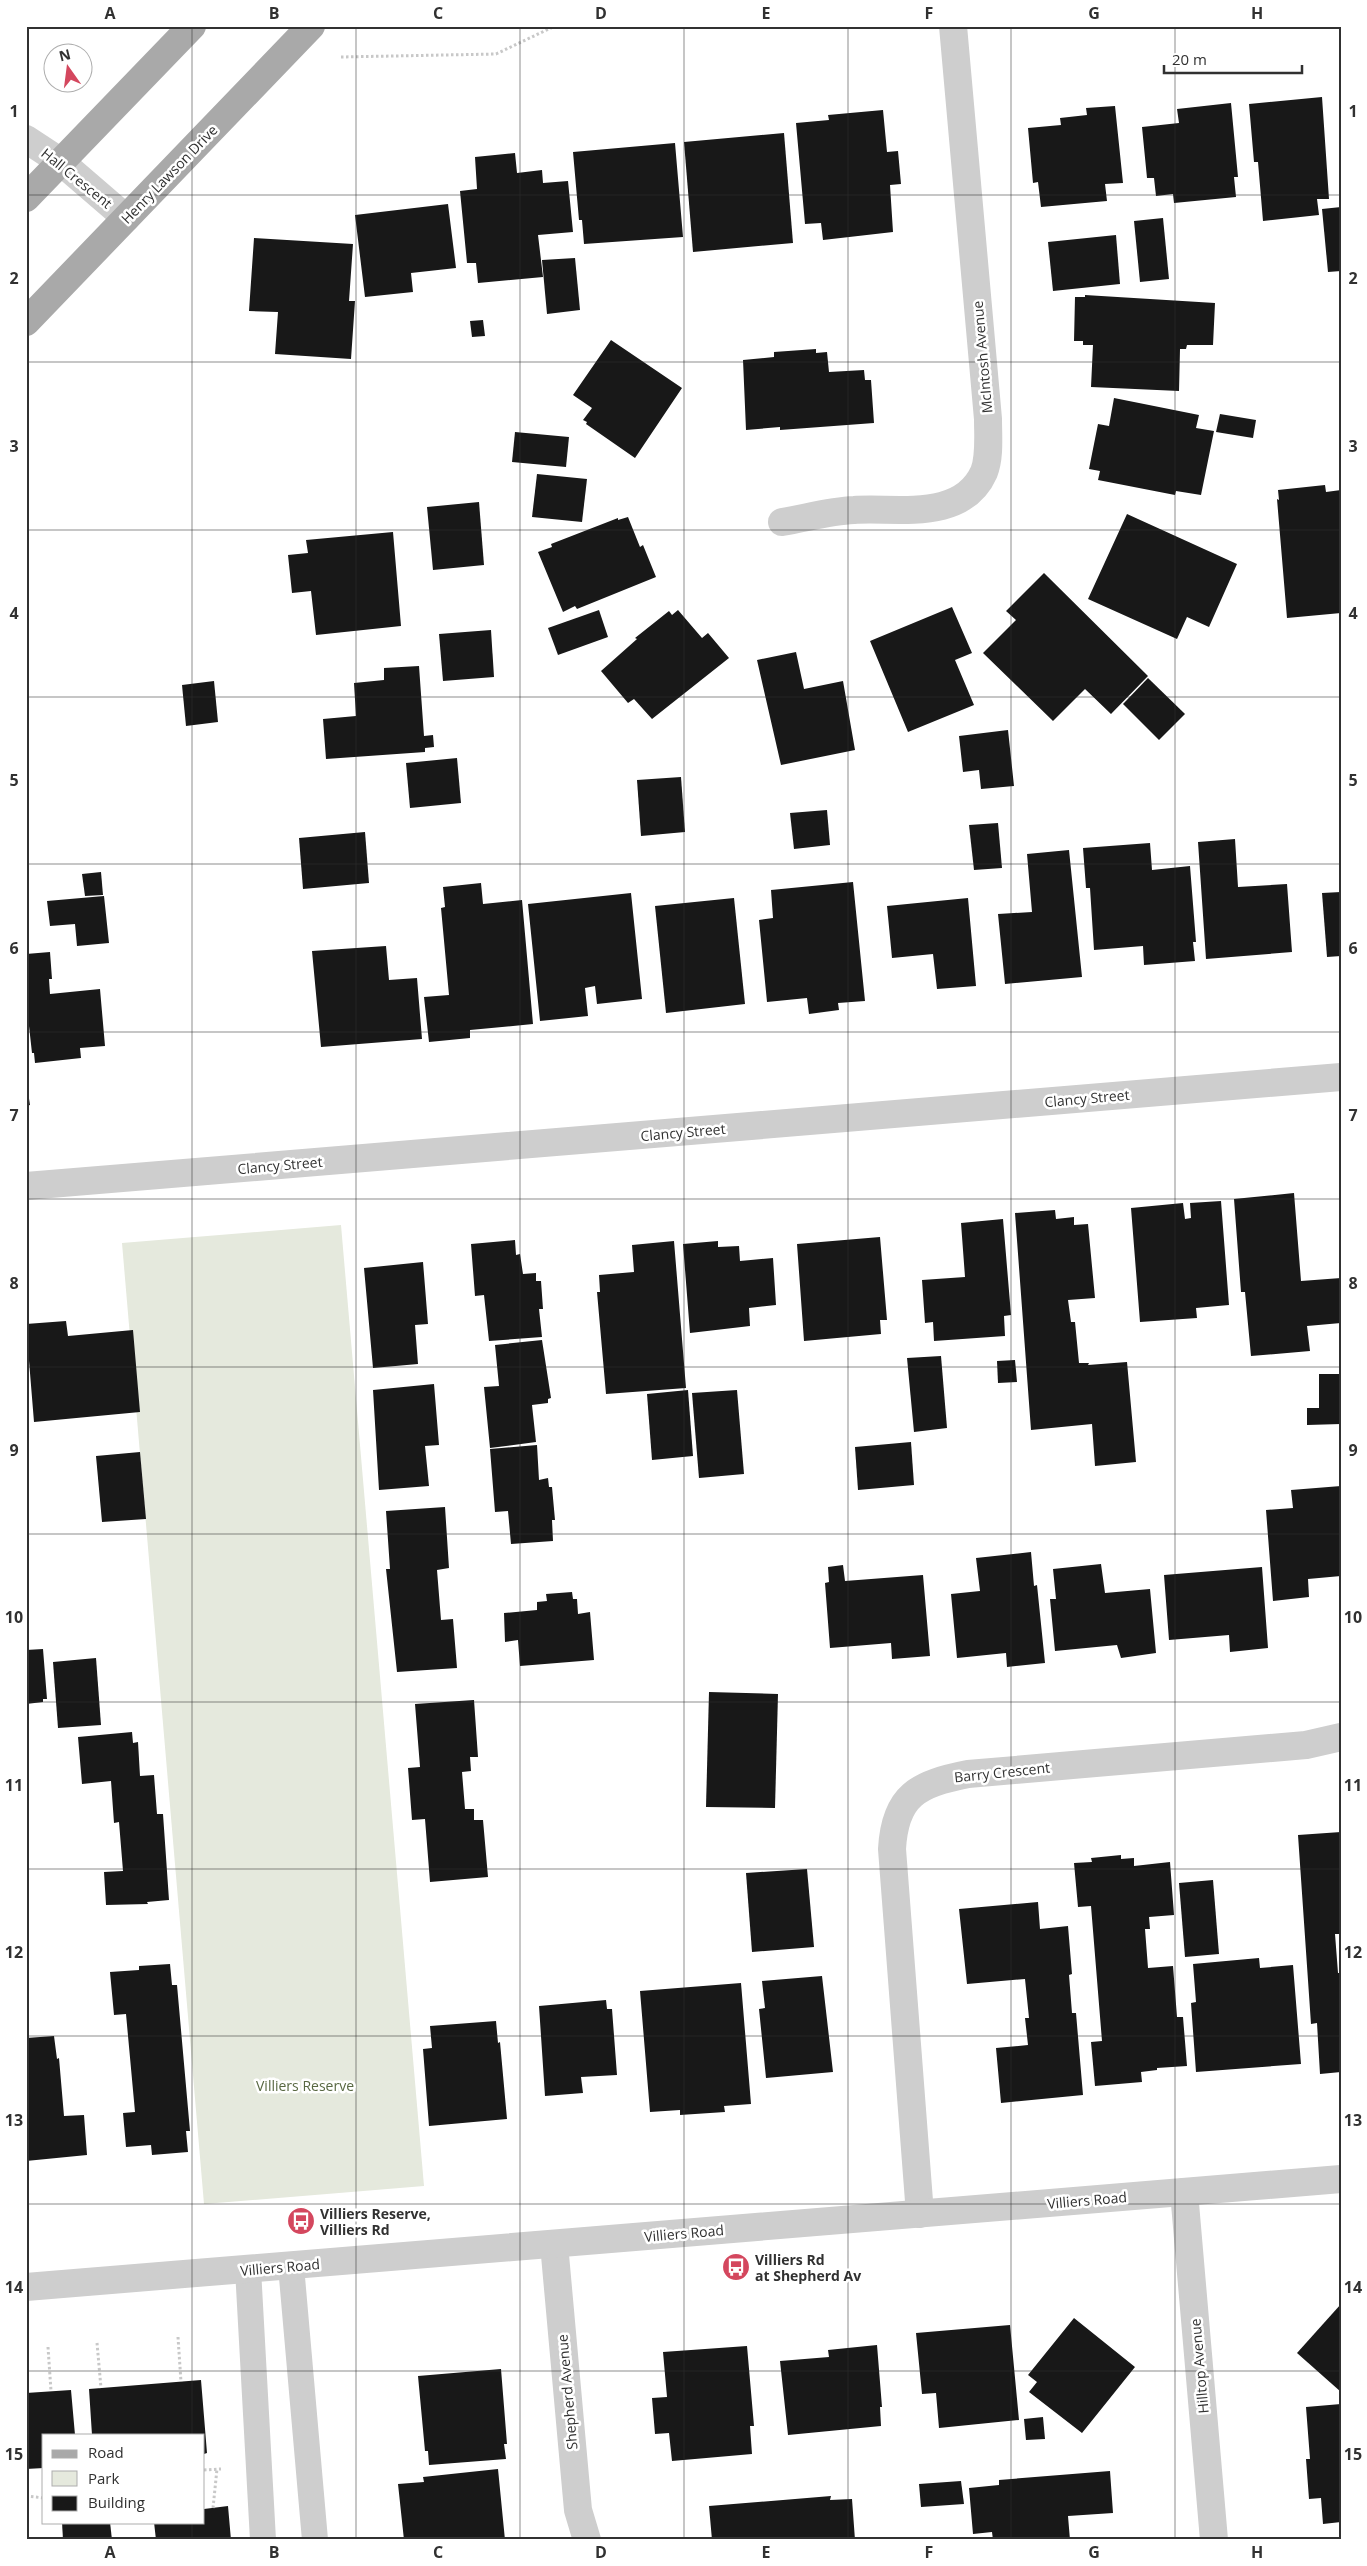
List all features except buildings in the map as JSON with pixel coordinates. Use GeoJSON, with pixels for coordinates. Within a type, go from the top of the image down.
{"type":"FeatureCollection","features":[{"type":"Feature","properties":{"kind":"main road"},"geometry":{"type":"LineString","coordinates":[[26,198],[192,26]]}},
{"type":"Feature","properties":{"kind":"main road","name":"Henry Lawson Drive"},"geometry":{"type":"LineString","coordinates":[[26,322],[311,26]]}},
{"type":"Feature","properties":{"kind":"street","name":"McIntosh Avenue"},"geometry":{"type":"LineString","coordinates":[[782,522],[852,510],[932,508],[956,502],[973,490],[984,471],[988,447],[988,420],[953,26]]}},
{"type":"Feature","properties":{"kind":"street","name":"Hall Crescent"},"geometry":{"type":"LineString","coordinates":[[26,139],[61,162],[126,218]]}},
{"type":"Feature","properties":{"kind":"street","name":"Clancy Street"},"geometry":{"type":"LineString","coordinates":[[26,1186],[1341,1077]]}},
{"type":"Feature","properties":{"kind":"street","name":"Barry Crescent"},"geometry":{"type":"LineString","coordinates":[[920,2214],[892,1850],[893,1828],[903,1805],[920,1788],[942,1779],[968,1774],[1306,1746],[1341,1737]]}},
{"type":"Feature","properties":{"kind":"street","name":"Villiers Road"},"geometry":{"type":"LineString","coordinates":[[26,2287],[1341,2179]]}},
{"type":"Feature","properties":{"kind":"street","name":"Hilltop Avenue"},"geometry":{"type":"LineString","coordinates":[[1184,2192],[1214,2540]]}},
{"type":"Feature","properties":{"kind":"street","name":"Shepherd Avenue"},"geometry":{"type":"LineString","coordinates":[[554,2244],[576,2493],[587,2540]]}},
{"type":"Feature","properties":{"kind":"lane"},"geometry":{"type":"LineString","coordinates":[[291,2266],[315,2540]]}},
{"type":"Feature","properties":{"kind":"lane"},"geometry":{"type":"LineString","coordinates":[[248,2269],[263,2540]]}},
{"type":"Feature","properties":{"kind":"path"},"geometry":{"type":"LineString","coordinates":[[341,57],[496,54],[555,26]]}},
{"type":"Feature","properties":{"kind":"path"},"geometry":{"type":"LineString","coordinates":[[178,2337],[181,2382]]}},
{"type":"Feature","properties":{"kind":"path"},"geometry":{"type":"LineString","coordinates":[[97,2343],[101,2388]]}},
{"type":"Feature","properties":{"kind":"path"},"geometry":{"type":"LineString","coordinates":[[48,2348],[51,2391]]}},
{"type":"Feature","properties":{"kind":"path"},"geometry":{"type":"LineString","coordinates":[[213,2508],[217,2469]]}},
{"type":"Feature","properties":{"kind":"path"},"geometry":{"type":"LineString","coordinates":[[26,2496],[42,2498]]}},
{"type":"Feature","properties":{"kind":"green space","name":"Villiers Reserve"},"geometry":{"type":"Polygon","coordinates":[[[341,1225],[424,2186],[204,2204],[122,1243],[341,1225]]]}},
{"type":"Feature","properties":{"kind":"place","name":"Villiers Reserve, Villiers Rd"},"geometry":{"type":"Point","coordinates":[301,2221]}},
{"type":"Feature","properties":{"kind":"place","name":"Villiers Rd at Shepherd Av"},"geometry":{"type":"Point","coordinates":[736,2267]}}]}
